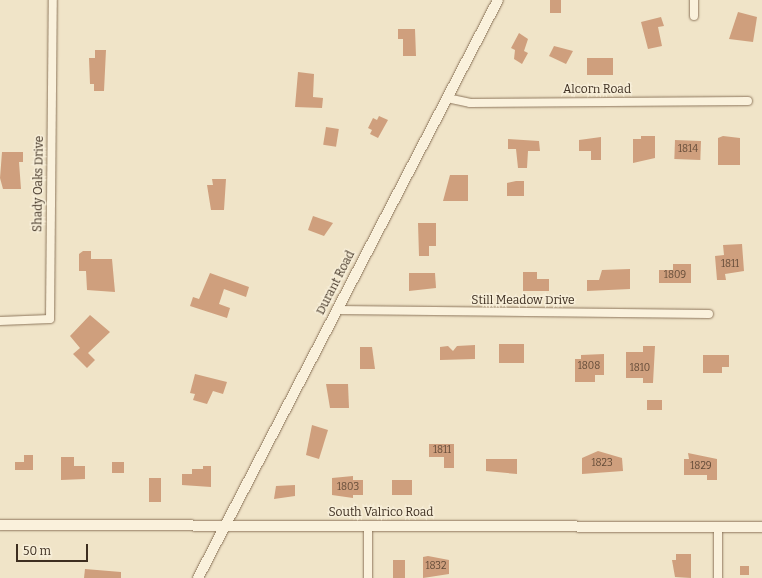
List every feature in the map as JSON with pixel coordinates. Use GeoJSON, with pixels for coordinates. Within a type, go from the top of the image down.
{"type":"FeatureCollection","features":[{"type":"Feature","properties":{"kind":"street","name":"Shady Oaks Drive"},"geometry":{"type":"LineString","coordinates":[[0,321],[50,319],[53,0]]}},
{"type":"Feature","properties":{"kind":"street","name":"Durant Road"},"geometry":{"type":"LineString","coordinates":[[198,578],[498,0]]}},
{"type":"Feature","properties":{"kind":"street"},"geometry":{"type":"LineString","coordinates":[[694,0],[694,16]]}},
{"type":"Feature","properties":{"kind":"street","name":"Alcorn Road"},"geometry":{"type":"LineString","coordinates":[[447,98],[470,103],[748,101]]}},
{"type":"Feature","properties":{"kind":"street","name":"Still Meadow Drive"},"geometry":{"type":"LineString","coordinates":[[336,310],[709,314]]}},
{"type":"Feature","properties":{"kind":"street","name":"South Valrico Road"},"geometry":{"type":"LineString","coordinates":[[0,525],[762,528]]}},
{"type":"Feature","properties":{"kind":"street"},"geometry":{"type":"LineString","coordinates":[[368,526],[368,578]]}},
{"type":"Feature","properties":{"kind":"street"},"geometry":{"type":"LineString","coordinates":[[718,528],[718,578]]}},
{"type":"Feature","properties":{"kind":"building"},"geometry":{"type":"Polygon","coordinates":[[[550,0],[561,0],[561,13],[550,13],[550,0]]]}},
{"type":"Feature","properties":{"kind":"building"},"geometry":{"type":"Polygon","coordinates":[[[738,12],[757,17],[753,42],[729,39],[738,12]]]}},
{"type":"Feature","properties":{"kind":"building"},"geometry":{"type":"Polygon","coordinates":[[[661,17],[664,26],[658,27],[662,46],[648,49],[641,22],[661,17]]]}},
{"type":"Feature","properties":{"kind":"building"},"geometry":{"type":"Polygon","coordinates":[[[398,29],[415,29],[416,56],[403,56],[403,39],[398,39],[398,29]]]}},
{"type":"Feature","properties":{"kind":"building"},"geometry":{"type":"Polygon","coordinates":[[[519,33],[528,39],[524,51],[528,53],[522,64],[514,59],[515,50],[511,48],[519,33]]]}},
{"type":"Feature","properties":{"kind":"building"},"geometry":{"type":"Polygon","coordinates":[[[554,46],[573,51],[566,64],[549,56],[554,46]]]}},
{"type":"Feature","properties":{"kind":"building"},"geometry":{"type":"Polygon","coordinates":[[[95,50],[106,50],[104,91],[94,91],[94,84],[90,84],[89,58],[95,58],[95,50]]]}},
{"type":"Feature","properties":{"kind":"building"},"geometry":{"type":"Polygon","coordinates":[[[587,58],[613,58],[613,75],[587,75],[587,58]]]}},
{"type":"Feature","properties":{"kind":"building"},"geometry":{"type":"Polygon","coordinates":[[[298,72],[314,74],[313,97],[323,98],[322,108],[295,107],[298,72]]]}},
{"type":"Feature","properties":{"kind":"building"},"geometry":{"type":"Polygon","coordinates":[[[379,116],[388,120],[378,138],[370,134],[372,130],[368,128],[373,118],[377,120],[379,116]]]}},
{"type":"Feature","properties":{"kind":"building"},"geometry":{"type":"Polygon","coordinates":[[[326,127],[339,129],[336,147],[323,145],[326,127]]]}},
{"type":"Feature","properties":{"kind":"building"},"geometry":{"type":"Polygon","coordinates":[[[641,136],[655,136],[655,158],[633,163],[633,139],[641,139],[641,136]]]}},
{"type":"Feature","properties":{"kind":"building"},"geometry":{"type":"Polygon","coordinates":[[[723,136],[740,138],[740,165],[718,165],[718,138],[723,136]]]}},
{"type":"Feature","properties":{"kind":"building"},"geometry":{"type":"Polygon","coordinates":[[[601,137],[601,160],[591,160],[591,151],[579,151],[579,140],[601,137]]]}},
{"type":"Feature","properties":{"kind":"building"},"geometry":{"type":"Polygon","coordinates":[[[508,139],[539,141],[540,151],[528,151],[527,168],[518,168],[516,149],[508,149],[508,139]]]}},
{"type":"Feature","properties":{"kind":"building"},"geometry":{"type":"Polygon","coordinates":[[[675,140],[701,141],[700,160],[674,159],[675,140]]]}},
{"type":"Feature","properties":{"kind":"building"},"geometry":{"type":"Polygon","coordinates":[[[2,152],[23,152],[23,162],[19,162],[21,189],[3,189],[0,178],[2,152]]]}},
{"type":"Feature","properties":{"kind":"building"},"geometry":{"type":"Polygon","coordinates":[[[450,175],[468,175],[468,201],[443,201],[450,175]]]}},
{"type":"Feature","properties":{"kind":"building"},"geometry":{"type":"Polygon","coordinates":[[[212,179],[226,179],[224,210],[211,210],[207,185],[213,185],[212,179]]]}},
{"type":"Feature","properties":{"kind":"building"},"geometry":{"type":"Polygon","coordinates":[[[524,181],[524,196],[507,196],[507,183],[524,181]]]}},
{"type":"Feature","properties":{"kind":"building"},"geometry":{"type":"Polygon","coordinates":[[[313,216],[333,223],[324,236],[308,230],[313,216]]]}},
{"type":"Feature","properties":{"kind":"building"},"geometry":{"type":"Polygon","coordinates":[[[418,223],[436,223],[436,246],[429,246],[429,256],[419,256],[418,223]]]}},
{"type":"Feature","properties":{"kind":"building"},"geometry":{"type":"Polygon","coordinates":[[[742,244],[744,271],[725,274],[726,280],[717,280],[715,256],[724,255],[723,245],[742,244]]]}},
{"type":"Feature","properties":{"kind":"building"},"geometry":{"type":"Polygon","coordinates":[[[83,251],[91,251],[91,259],[112,259],[115,292],[87,290],[86,271],[79,271],[79,254],[83,251]]]}},
{"type":"Feature","properties":{"kind":"building"},"geometry":{"type":"Polygon","coordinates":[[[673,264],[691,264],[691,283],[659,283],[659,270],[673,270],[673,264]]]}},
{"type":"Feature","properties":{"kind":"building"},"geometry":{"type":"Polygon","coordinates":[[[630,269],[630,289],[587,291],[587,280],[599,280],[602,270],[630,269]]]}},
{"type":"Feature","properties":{"kind":"building"},"geometry":{"type":"Polygon","coordinates":[[[523,272],[537,272],[537,279],[549,279],[549,291],[523,291],[523,272]]]}},
{"type":"Feature","properties":{"kind":"building"},"geometry":{"type":"Polygon","coordinates":[[[210,273],[249,287],[246,297],[224,289],[219,304],[230,308],[227,318],[190,306],[193,297],[199,299],[210,273]]]}},
{"type":"Feature","properties":{"kind":"building"},"geometry":{"type":"Polygon","coordinates":[[[409,273],[435,273],[436,288],[409,291],[409,273]]]}},
{"type":"Feature","properties":{"kind":"building"},"geometry":{"type":"Polygon","coordinates":[[[90,315],[110,332],[88,353],[95,360],[87,368],[73,354],[80,348],[70,336],[90,315]]]}},
{"type":"Feature","properties":{"kind":"building"},"geometry":{"type":"Polygon","coordinates":[[[499,344],[524,344],[524,363],[499,363],[499,344]]]}},
{"type":"Feature","properties":{"kind":"building"},"geometry":{"type":"Polygon","coordinates":[[[475,345],[475,359],[440,360],[440,347],[448,346],[453,351],[457,346],[475,345]]]}},
{"type":"Feature","properties":{"kind":"building"},"geometry":{"type":"Polygon","coordinates":[[[643,346],[655,346],[653,383],[643,383],[643,378],[626,378],[626,352],[643,352],[643,346]]]}},
{"type":"Feature","properties":{"kind":"building"},"geometry":{"type":"Polygon","coordinates":[[[360,347],[372,347],[375,369],[360,369],[360,347]]]}},
{"type":"Feature","properties":{"kind":"building"},"geometry":{"type":"Polygon","coordinates":[[[604,354],[604,375],[595,375],[595,382],[575,382],[575,359],[581,359],[581,355],[604,354]]]}},
{"type":"Feature","properties":{"kind":"building"},"geometry":{"type":"Polygon","coordinates":[[[703,355],[729,355],[729,367],[722,367],[722,373],[703,373],[703,355]]]}},
{"type":"Feature","properties":{"kind":"building"},"geometry":{"type":"Polygon","coordinates":[[[195,374],[227,382],[223,394],[213,391],[207,404],[193,400],[195,394],[190,393],[195,374]]]}},
{"type":"Feature","properties":{"kind":"building"},"geometry":{"type":"Polygon","coordinates":[[[326,384],[348,384],[349,408],[330,408],[326,384]]]}},
{"type":"Feature","properties":{"kind":"building"},"geometry":{"type":"Polygon","coordinates":[[[647,400],[662,400],[662,410],[647,410],[647,400]]]}},
{"type":"Feature","properties":{"kind":"building"},"geometry":{"type":"Polygon","coordinates":[[[312,425],[328,430],[319,459],[306,455],[312,425]]]}},
{"type":"Feature","properties":{"kind":"building"},"geometry":{"type":"Polygon","coordinates":[[[429,444],[454,444],[454,468],[444,468],[444,457],[429,457],[429,444]]]}},
{"type":"Feature","properties":{"kind":"building"},"geometry":{"type":"Polygon","coordinates":[[[598,451],[622,458],[623,471],[582,474],[582,458],[598,451]]]}},
{"type":"Feature","properties":{"kind":"building"},"geometry":{"type":"Polygon","coordinates":[[[688,453],[717,459],[717,480],[707,480],[707,475],[684,475],[684,459],[689,459],[688,453]]]}},
{"type":"Feature","properties":{"kind":"building"},"geometry":{"type":"Polygon","coordinates":[[[24,455],[33,455],[33,470],[15,470],[15,462],[24,462],[24,455]]]}},
{"type":"Feature","properties":{"kind":"building"},"geometry":{"type":"Polygon","coordinates":[[[61,457],[74,457],[74,466],[85,466],[85,479],[61,480],[61,457]]]}},
{"type":"Feature","properties":{"kind":"building"},"geometry":{"type":"Polygon","coordinates":[[[486,459],[517,459],[517,474],[486,471],[486,459]]]}},
{"type":"Feature","properties":{"kind":"building"},"geometry":{"type":"Polygon","coordinates":[[[112,462],[124,462],[124,473],[112,473],[112,462]]]}},
{"type":"Feature","properties":{"kind":"building"},"geometry":{"type":"Polygon","coordinates":[[[203,466],[211,466],[211,487],[182,485],[182,474],[192,474],[192,469],[203,469],[203,466]]]}},
{"type":"Feature","properties":{"kind":"building"},"geometry":{"type":"Polygon","coordinates":[[[353,476],[353,480],[363,480],[363,495],[353,495],[353,498],[332,495],[332,478],[353,476]]]}},
{"type":"Feature","properties":{"kind":"building"},"geometry":{"type":"Polygon","coordinates":[[[149,478],[161,478],[161,502],[149,502],[149,478]]]}},
{"type":"Feature","properties":{"kind":"building"},"geometry":{"type":"Polygon","coordinates":[[[392,480],[412,480],[412,495],[392,495],[392,480]]]}},
{"type":"Feature","properties":{"kind":"building"},"geometry":{"type":"Polygon","coordinates":[[[295,485],[295,496],[274,499],[276,486],[295,485]]]}},
{"type":"Feature","properties":{"kind":"building"},"geometry":{"type":"Polygon","coordinates":[[[676,554],[691,554],[691,578],[675,577],[672,560],[676,560],[676,554]]]}},
{"type":"Feature","properties":{"kind":"building"},"geometry":{"type":"Polygon","coordinates":[[[428,556],[449,560],[449,574],[423,578],[423,557],[428,556]]]}},
{"type":"Feature","properties":{"kind":"building"},"geometry":{"type":"Polygon","coordinates":[[[393,560],[405,560],[405,578],[393,578],[393,560]]]}},
{"type":"Feature","properties":{"kind":"building"},"geometry":{"type":"Polygon","coordinates":[[[740,566],[749,566],[749,575],[740,575],[740,566]]]}},
{"type":"Feature","properties":{"kind":"building"},"geometry":{"type":"Polygon","coordinates":[[[85,569],[121,572],[121,578],[84,578],[85,569]]]}}]}
